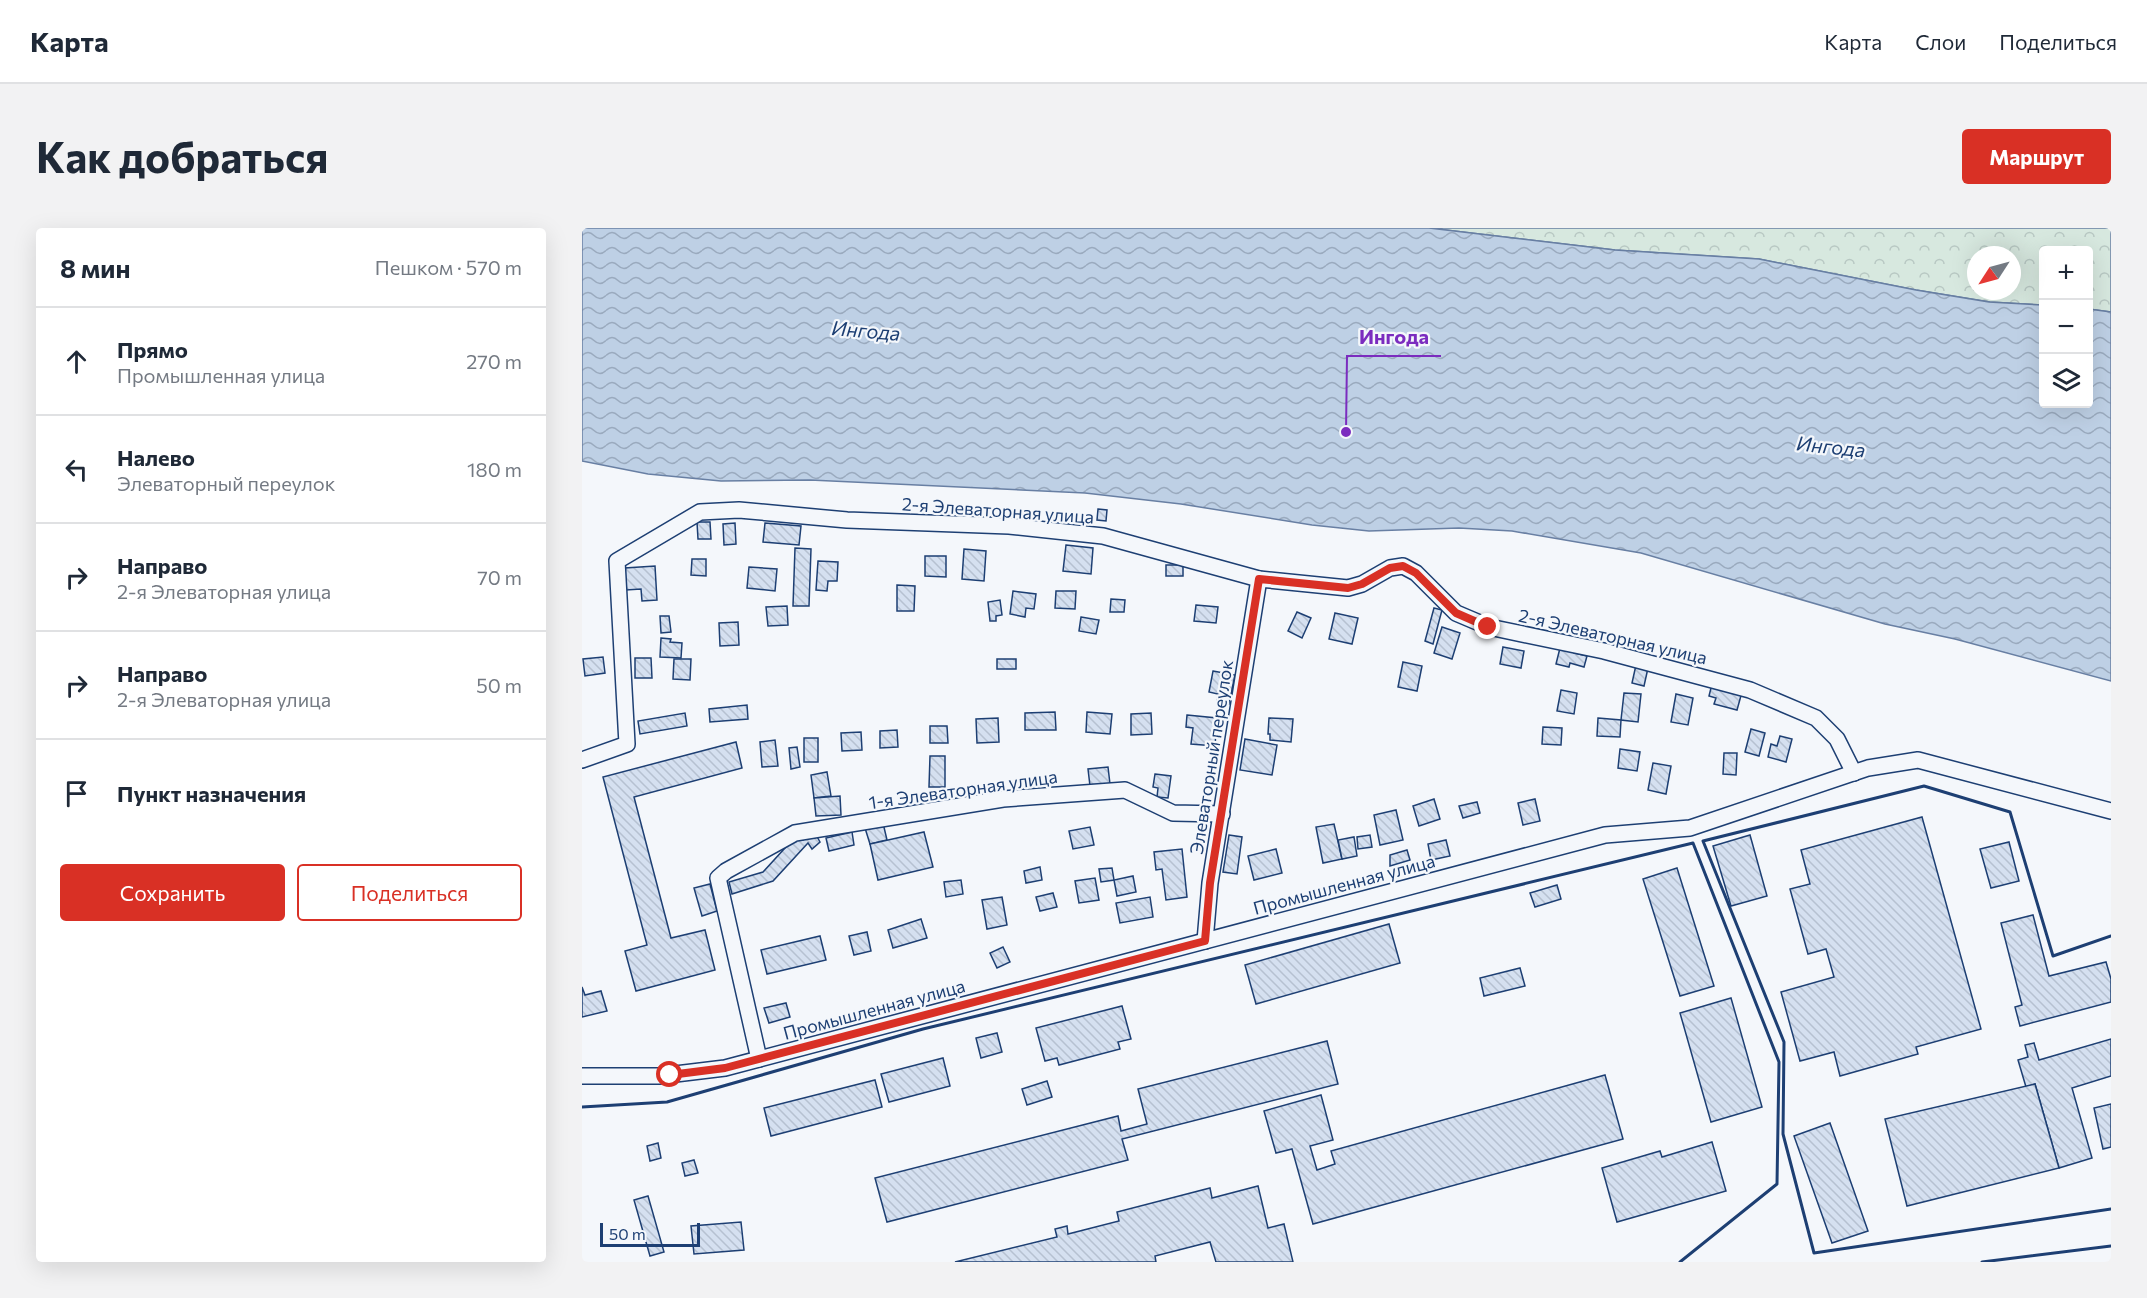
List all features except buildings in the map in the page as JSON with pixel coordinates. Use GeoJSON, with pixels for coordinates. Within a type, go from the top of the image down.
{"type":"FeatureCollection","features":[{"type":"Feature","properties":{"kind":"street","name":"2-я Элеваторная улица"},"geometry":{"type":"LineString","coordinates":[[582,760],[627,744],[617,561],[700,512],[739,510],[847,520],[1009,526],[1103,536],[1259,579],[1348,588],[1362,584],[1390,568],[1403,566],[1416,573],[1456,613],[1488,627],[1604,651],[1750,690],[1816,718],[1836,739],[1854,773]]}},
{"type":"Feature","properties":{"kind":"street","name":"Элеваторный переулок"},"geometry":{"type":"LineString","coordinates":[[1205,941],[1210,883],[1259,579]]}},
{"type":"Feature","properties":{"kind":"street","name":"Промышленная улица"},"geometry":{"type":"LineString","coordinates":[[582,1076],[659,1076],[725,1068],[1605,835],[1690,828],[1868,768],[1918,760],[2111,811]]}},
{"type":"Feature","properties":{"kind":"street","name":"1-я Элеваторная улица"},"geometry":{"type":"LineString","coordinates":[[759,1059],[718,878],[726,871],[795,833],[1003,800],[1125,790],[1173,813],[1222,814]]}},
{"type":"Feature","properties":{"kind":"green space"},"geometry":{"type":"Polygon","coordinates":[[[1429,228],[2111,228],[2111,312],[2093,310],[2093,246],[2039,246],[2039,305],[1978,300],[2021,300],[2021,246],[1967,246],[1967,298],[1759,259],[1615,250],[1429,228]]]}},
{"type":"Feature","properties":{"kind":"water","name":"Ингода"},"geometry":{"type":"Polygon","coordinates":[[[582,228],[1429,228],[1615,250],[1759,259],[1967,300],[2039,305],[2039,408],[2093,408],[2093,310],[2111,312],[2111,681],[1955,639],[1885,624],[1641,553],[1512,531],[1459,528],[1369,531],[1312,525],[1181,504],[1085,493],[810,480],[721,481],[648,474],[582,461],[582,228]]]}},
{"type":"Feature","properties":{"kind":"wall"},"geometry":{"type":"LineString","coordinates":[[2111,936],[2053,956],[2010,812],[1924,786],[1703,841],[1784,1042],[1783,1134],[1814,1253],[2111,1209]]}},
{"type":"Feature","properties":{"kind":"wall"},"geometry":{"type":"LineString","coordinates":[[582,1107],[667,1102],[923,1029],[1693,843],[1779,1062],[1777,1184],[1680,1262]]}},
{"type":"Feature","properties":{"kind":"wall"},"geometry":{"type":"LineString","coordinates":[[1982,1262],[2111,1246]]}},
{"type":"Feature","properties":{"kind":"place","name":"Ингода"},"geometry":{"type":"Point","coordinates":[1346,432]}},
{"type":"Feature","properties":{"kind":"route"},"geometry":{"type":"LineString","coordinates":[[670,1075],[725,1068],[1205,941],[1210,883],[1259,579],[1348,588],[1362,584],[1390,568],[1403,566],[1416,573],[1456,613],[1488,627]]}}]}
